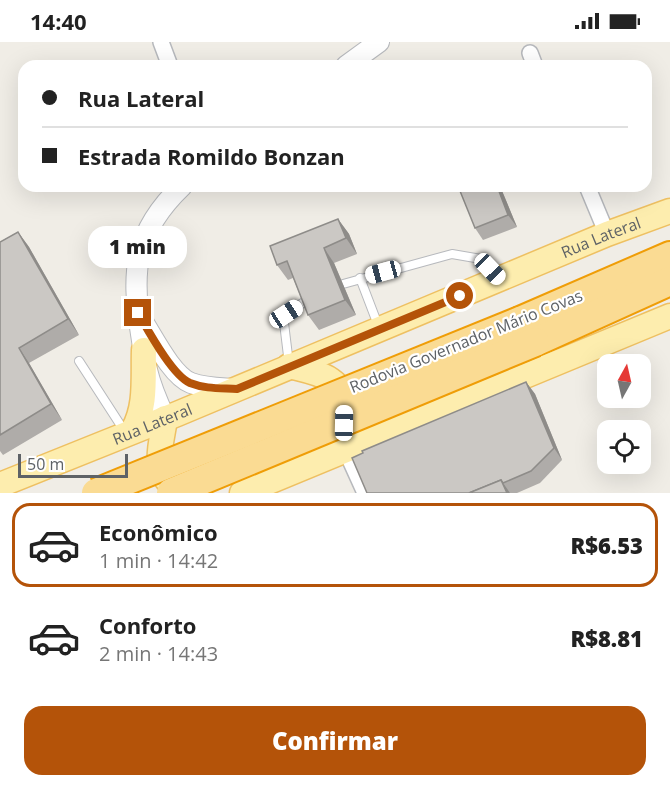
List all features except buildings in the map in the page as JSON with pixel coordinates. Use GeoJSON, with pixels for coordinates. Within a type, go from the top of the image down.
{"type":"FeatureCollection","features":[{"type":"Feature","properties":{"kind":"highway","name":"Rodovia Governador Mário Covas"},"geometry":{"type":"LineString","coordinates":[[171,493],[527,331],[670,256]]}},
{"type":"Feature","properties":{"kind":"highway","name":"Rodovia Governador Mário Covas"},"geometry":{"type":"LineString","coordinates":[[96,493],[527,331],[670,281]]}},
{"type":"Feature","properties":{"kind":"main road","name":"Rua Lateral"},"geometry":{"type":"LineString","coordinates":[[0,485],[237,389],[607,234],[670,212]]}},
{"type":"Feature","properties":{"kind":"main road"},"geometry":{"type":"LineString","coordinates":[[242,493],[670,316]]}},
{"type":"Feature","properties":{"kind":"main road"},"geometry":{"type":"LineString","coordinates":[[129,432],[140,419],[144,350]]}},
{"type":"Feature","properties":{"kind":"main road"},"geometry":{"type":"LineString","coordinates":[[289,366],[322,374],[331,379],[342,393],[345,400],[345,449]]}},
{"type":"Feature","properties":{"kind":"main road"},"geometry":{"type":"LineString","coordinates":[[165,418],[160,465],[165,478],[177,490],[186,493]]}},
{"type":"Feature","properties":{"kind":"street"},"geometry":{"type":"LineString","coordinates":[[160,42],[168,60]]}},
{"type":"Feature","properties":{"kind":"street"},"geometry":{"type":"LineString","coordinates":[[354,60],[379,42]]}},
{"type":"Feature","properties":{"kind":"street"},"geometry":{"type":"LineString","coordinates":[[165,418],[146,369],[135,281],[144,237],[153,219],[176,192]]}},
{"type":"Feature","properties":{"kind":"street"},"geometry":{"type":"LineString","coordinates":[[589,192],[607,234]]}},
{"type":"Feature","properties":{"kind":"street"},"geometry":{"type":"LineString","coordinates":[[138,313],[162,352],[177,372],[189,382],[209,388],[237,389]]}},
{"type":"Feature","properties":{"kind":"street"},"geometry":{"type":"LineString","coordinates":[[345,449],[366,493]]}},
{"type":"Feature","properties":{"kind":"lane"},"geometry":{"type":"LineString","coordinates":[[343,284],[452,254],[481,259],[500,279]]}},
{"type":"Feature","properties":{"kind":"lane"},"geometry":{"type":"LineString","coordinates":[[360,278],[380,329]]}},
{"type":"Feature","properties":{"kind":"lane"},"geometry":{"type":"LineString","coordinates":[[289,366],[284,323],[286,314],[307,300]]}},
{"type":"Feature","properties":{"kind":"lane"},"geometry":{"type":"LineString","coordinates":[[79,361],[129,432]]}},
{"type":"Feature","properties":{"kind":"route"},"geometry":{"type":"LineString","coordinates":[[138,313],[162,352],[177,372],[189,382],[209,388],[237,389],[460,296]]}}]}
